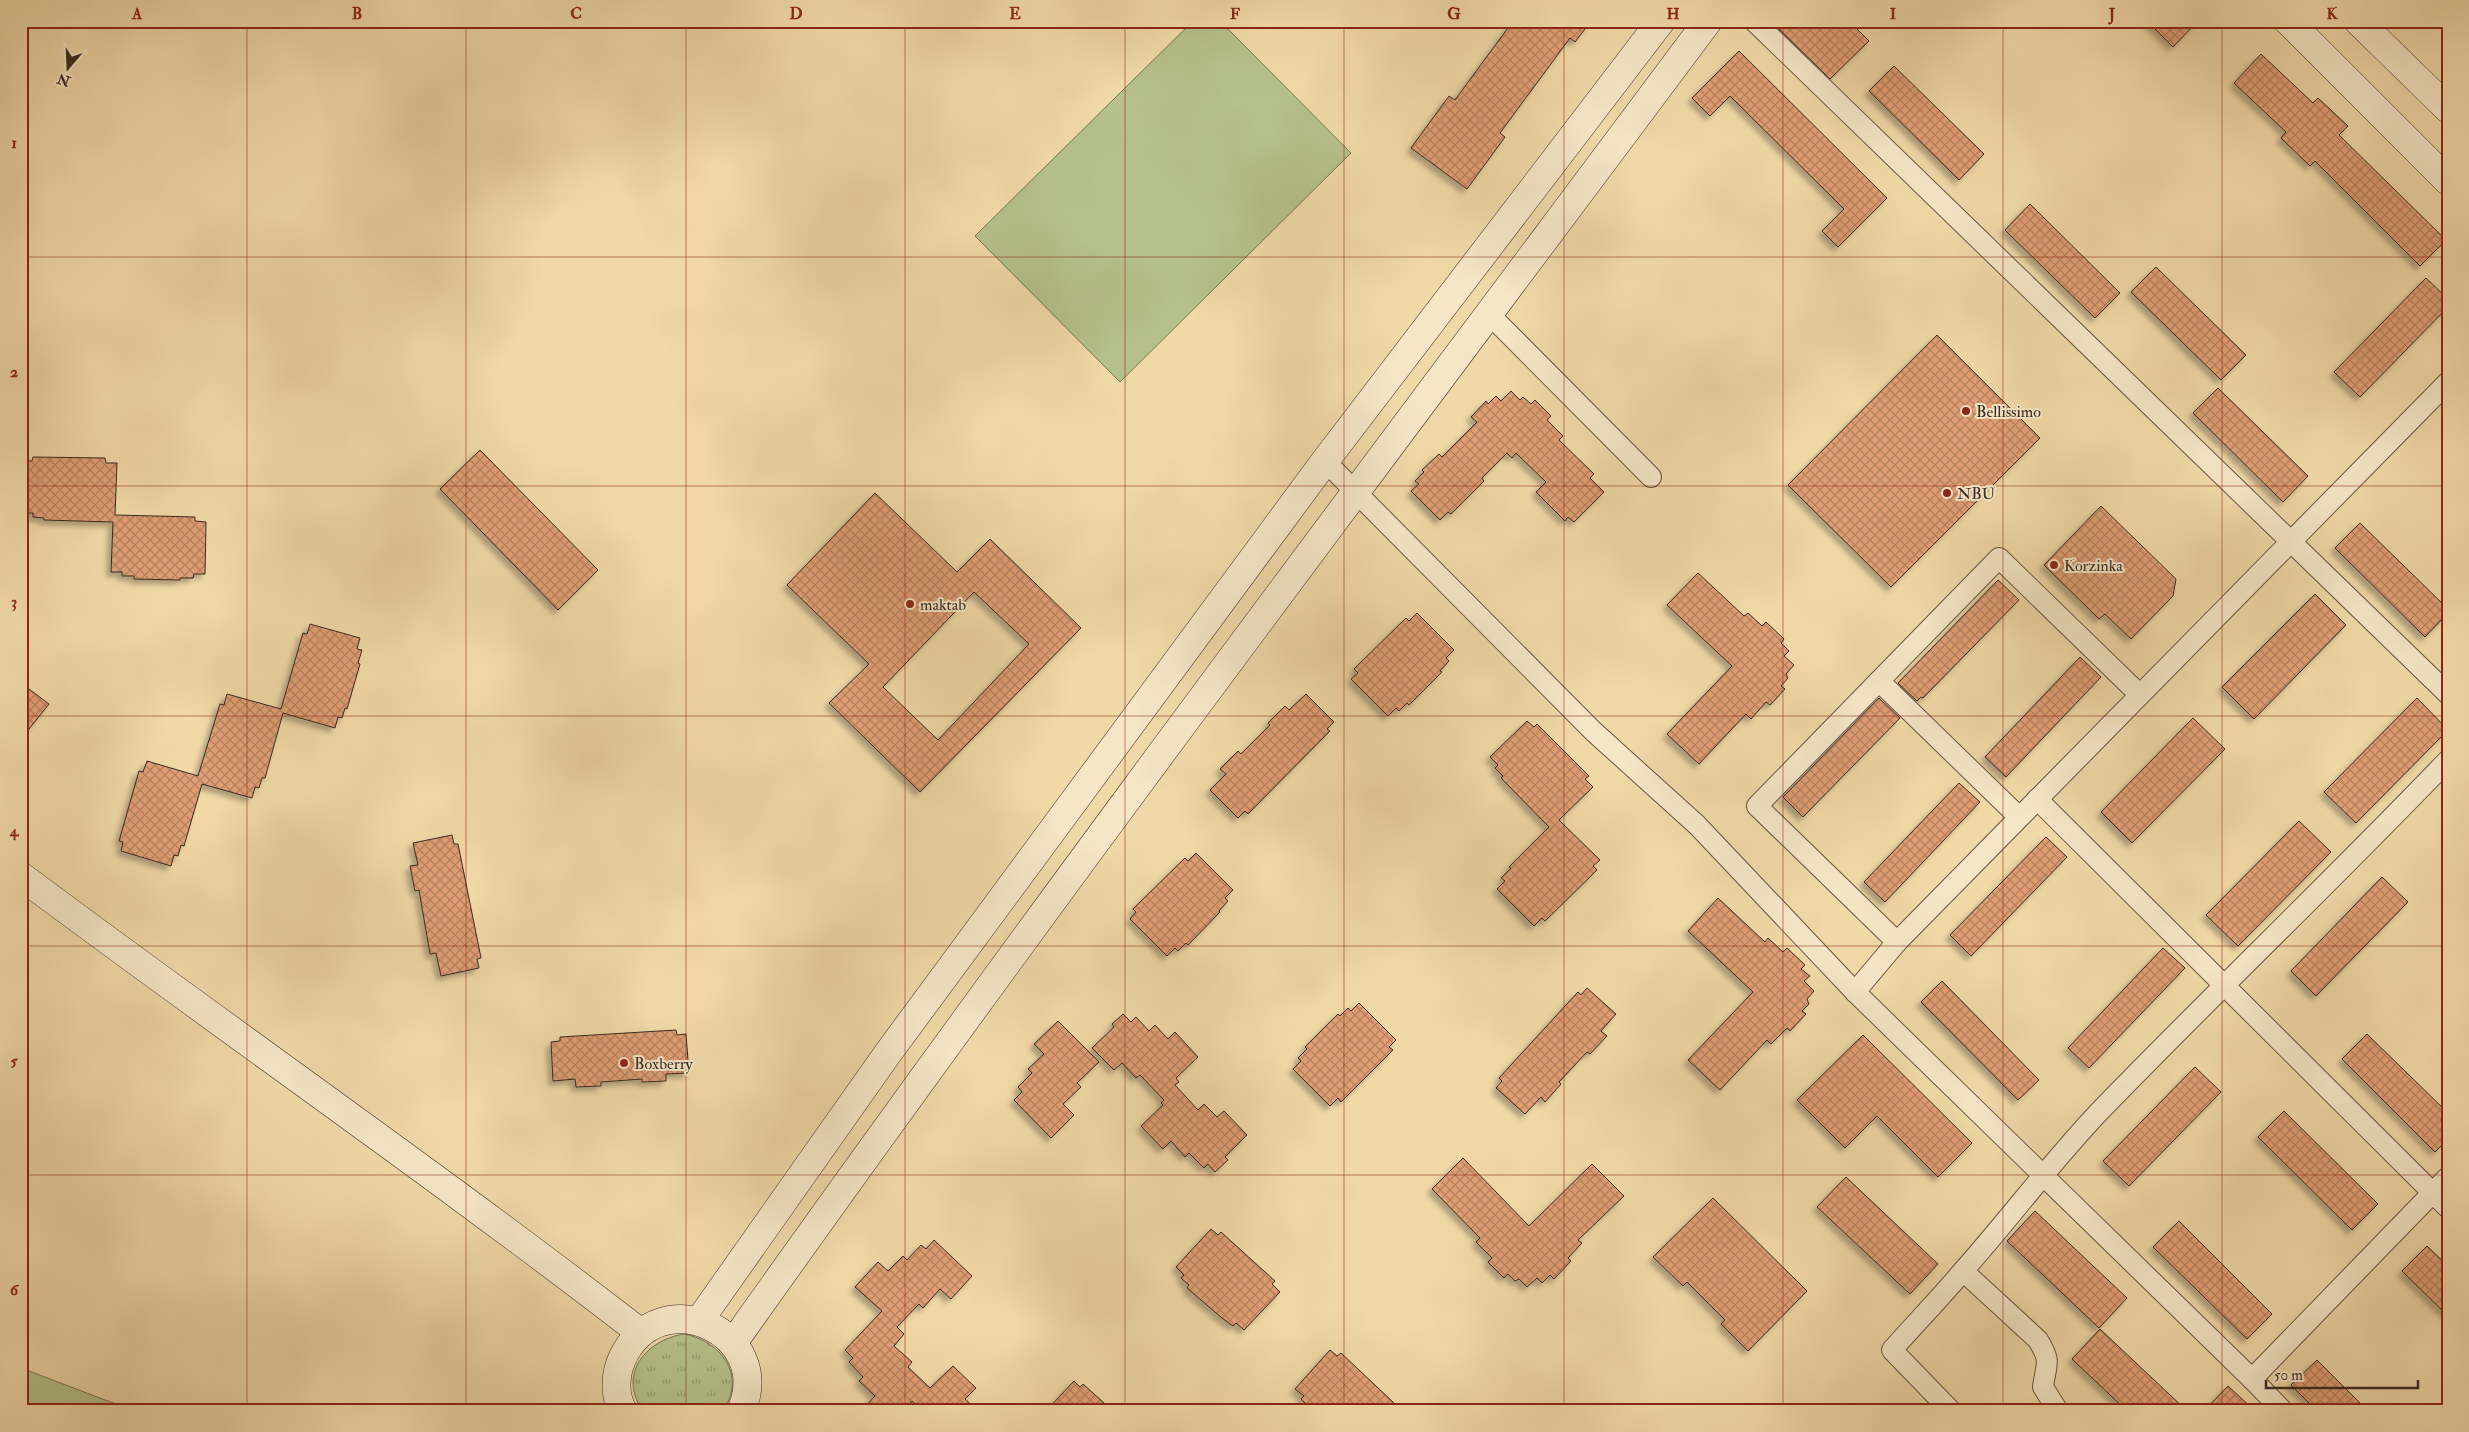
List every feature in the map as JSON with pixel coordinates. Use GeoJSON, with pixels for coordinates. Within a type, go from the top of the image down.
{"type":"FeatureCollection","features":[{"type":"Feature","properties":{"kind":"street"},"geometry":{"type":"LineString","coordinates":[[699,1321],[888,1053],[1325,461],[1661,21]]}},
{"type":"Feature","properties":{"kind":"street"},"geometry":{"type":"LineString","coordinates":[[733,1343],[882,1133],[1355,490],[1708,21]]}},
{"type":"Feature","properties":{"kind":"street"},"geometry":{"type":"LineString","coordinates":[[1754,21],[2448,694]]}},
{"type":"Feature","properties":{"kind":"street"},"geometry":{"type":"LineString","coordinates":[[2288,21],[2448,181]]}},
{"type":"Feature","properties":{"kind":"street"},"geometry":{"type":"LineString","coordinates":[[2358,21],[2448,109]]}},
{"type":"Feature","properties":{"kind":"street"},"geometry":{"type":"LineString","coordinates":[[1488,314],[1651,477]]}},
{"type":"Feature","properties":{"kind":"street"},"geometry":{"type":"LineString","coordinates":[[1855,992],[1897,942],[2448,382]]}},
{"type":"Feature","properties":{"kind":"street"},"geometry":{"type":"LineString","coordinates":[[1325,461],[1593,731],[1697,826],[1855,992],[2283,1411]]}},
{"type":"Feature","properties":{"kind":"street"},"geometry":{"type":"LineString","coordinates":[[1897,942],[1757,806],[1998,558],[2139,694]]}},
{"type":"Feature","properties":{"kind":"street"},"geometry":{"type":"LineString","coordinates":[[1879,681],[2019,817]]}},
{"type":"Feature","properties":{"kind":"street"},"geometry":{"type":"LineString","coordinates":[[1952,1411],[1892,1350],[1963,1271],[2043,1174],[2097,1114],[2224,985],[2350,862],[2448,760]]}},
{"type":"Feature","properties":{"kind":"street"},"geometry":{"type":"LineString","coordinates":[[2037,799],[2448,1208]]}},
{"type":"Feature","properties":{"kind":"street"},"geometry":{"type":"LineString","coordinates":[[21,876],[167,985],[518,1238],[641,1332]]}},
{"type":"Feature","properties":{"kind":"street"},"geometry":{"type":"LineString","coordinates":[[2252,1379],[2448,1177]]}},
{"type":"Feature","properties":{"kind":"street"},"geometry":{"type":"LineString","coordinates":[[1963,1271],[2038,1340],[2046,1353],[2048,1362],[2043,1387],[2058,1411]]}},
{"type":"Feature","properties":{"kind":"street"},"geometry":{"type":"LineString","coordinates":[[623,1411],[616,1386],[619,1366],[627,1348],[641,1332],[658,1322],[678,1318],[699,1321],[718,1329],[733,1343],[743,1361],[747,1381],[747,1408]]}},
{"type":"Feature","properties":{"kind":"green space"},"geometry":{"type":"Polygon","coordinates":[[[1193,21],[1220,21],[1351,153],[1120,382],[975,236],[1193,21]]]}},
{"type":"Feature","properties":{"kind":"green space"},"geometry":{"type":"Polygon","coordinates":[[[684,1334],[709,1344],[719,1352],[731,1373],[730,1398],[723,1411],[643,1411],[636,1397],[633,1384],[635,1372],[640,1361],[647,1351],[658,1343],[684,1334]]]}},
{"type":"Feature","properties":{"kind":"green space"},"geometry":{"type":"Polygon","coordinates":[[[21,1368],[134,1411],[21,1411],[21,1368]]]}},
{"type":"Feature","properties":{"kind":"building"},"geometry":{"type":"Polygon","coordinates":[[[1513,21],[1591,21],[1575,42],[1570,38],[1500,133],[1505,137],[1467,189],[1411,148],[1449,96],[1455,100],[1513,21]]]}},
{"type":"Feature","properties":{"kind":"building"},"geometry":{"type":"Polygon","coordinates":[[[1771,21],[1849,21],[1869,41],[1830,79],[1771,21]]]}},
{"type":"Feature","properties":{"kind":"building"},"geometry":{"type":"Polygon","coordinates":[[[2147,21],[2198,21],[2173,47],[2147,21]]]}},
{"type":"Feature","properties":{"kind":"building"},"geometry":{"type":"Polygon","coordinates":[[[1739,51],[1887,198],[1838,247],[1822,231],[1844,209],[1730,96],[1710,116],[1692,98],[1739,51]]]}},
{"type":"Feature","properties":{"kind":"building"},"geometry":{"type":"Polygon","coordinates":[[[2261,54],[2313,103],[2318,98],[2348,126],[2339,135],[2446,240],[2420,266],[2315,161],[2310,166],[2281,138],[2286,132],[2234,83],[2261,54]]]}},
{"type":"Feature","properties":{"kind":"building"},"geometry":{"type":"Polygon","coordinates":[[[1894,66],[1984,154],[1959,180],[1869,91],[1894,66]]]}},
{"type":"Feature","properties":{"kind":"building"},"geometry":{"type":"Polygon","coordinates":[[[2030,204],[2120,293],[2095,318],[2005,230],[2030,204]]]}},
{"type":"Feature","properties":{"kind":"building"},"geometry":{"type":"Polygon","coordinates":[[[2156,267],[2246,355],[2221,380],[2131,292],[2156,267]]]}},
{"type":"Feature","properties":{"kind":"building"},"geometry":{"type":"Polygon","coordinates":[[[2426,278],[2448,299],[2448,307],[2360,397],[2334,372],[2426,278]]]}},
{"type":"Feature","properties":{"kind":"building"},"geometry":{"type":"Polygon","coordinates":[[[1937,335],[2040,438],[1891,587],[1788,485],[1937,335]]]}},
{"type":"Feature","properties":{"kind":"building"},"geometry":{"type":"Polygon","coordinates":[[[2218,388],[2308,476],[2283,502],[2193,413],[2218,388]]]}},
{"type":"Feature","properties":{"kind":"building"},"geometry":{"type":"Polygon","coordinates":[[[1511,391],[1520,400],[1523,397],[1531,404],[1535,400],[1551,416],[1547,420],[1563,436],[1559,440],[1594,474],[1590,478],[1604,492],[1574,522],[1568,517],[1565,521],[1536,492],[1546,482],[1516,453],[1512,458],[1507,453],[1482,478],[1484,481],[1451,514],[1448,512],[1440,520],[1411,491],[1419,484],[1415,481],[1424,472],[1422,470],[1439,454],[1442,457],[1477,422],[1471,417],[1486,401],[1488,404],[1496,396],[1501,401],[1511,391]]]}},
{"type":"Feature","properties":{"kind":"building"},"geometry":{"type":"Polygon","coordinates":[[[480,450],[598,570],[558,610],[440,489],[480,450]]]}},
{"type":"Feature","properties":{"kind":"building"},"geometry":{"type":"Polygon","coordinates":[[[33,457],[105,458],[106,463],[117,463],[115,515],[195,517],[195,521],[206,522],[205,574],[194,574],[193,578],[180,578],[180,580],[134,579],[134,576],[122,576],[122,572],[111,572],[113,522],[44,520],[44,518],[33,517],[33,513],[22,513],[23,461],[32,461],[33,457]]]}},
{"type":"Feature","properties":{"kind":"building"},"geometry":{"type":"Polygon","coordinates":[[[875,493],[957,572],[990,539],[1081,628],[920,792],[829,703],[869,664],[787,585],[875,493]],[[974,592],[883,687],[938,740],[1029,644],[974,592]]]}},
{"type":"Feature","properties":{"kind":"building"},"geometry":{"type":"Polygon","coordinates":[[[2101,506],[2176,579],[2173,596],[2131,639],[2105,614],[2099,619],[2044,565],[2101,506]]]}},
{"type":"Feature","properties":{"kind":"building"},"geometry":{"type":"Polygon","coordinates":[[[2360,523],[2448,609],[2448,613],[2425,637],[2335,548],[2360,523]]]}},
{"type":"Feature","properties":{"kind":"building"},"geometry":{"type":"Polygon","coordinates":[[[1698,573],[1744,616],[1748,613],[1762,626],[1766,622],[1784,639],[1781,643],[1789,651],[1784,656],[1794,665],[1786,674],[1788,678],[1781,686],[1785,689],[1770,705],[1766,702],[1751,719],[1746,714],[1699,764],[1667,734],[1732,666],[1667,605],[1698,573]]]}},
{"type":"Feature","properties":{"kind":"building"},"geometry":{"type":"Polygon","coordinates":[[[1998,580],[2019,600],[1923,698],[1921,697],[1917,701],[1898,683],[1998,580]]]}},
{"type":"Feature","properties":{"kind":"building"},"geometry":{"type":"Polygon","coordinates":[[[2315,594],[2346,625],[2254,719],[2222,687],[2315,594]]]}},
{"type":"Feature","properties":{"kind":"building"},"geometry":{"type":"Polygon","coordinates":[[[1417,613],[1454,650],[1446,658],[1449,661],[1440,671],[1442,672],[1409,705],[1407,703],[1399,711],[1396,708],[1388,716],[1351,679],[1358,673],[1354,669],[1406,618],[1409,621],[1417,613]]]}},
{"type":"Feature","properties":{"kind":"building"},"geometry":{"type":"Polygon","coordinates":[[[310,624],[360,638],[357,649],[362,650],[358,663],[360,664],[347,709],[345,708],[342,718],[338,717],[335,728],[283,713],[265,778],[262,778],[259,788],[255,787],[252,798],[202,784],[184,846],[181,845],[178,856],[174,855],[171,866],[121,851],[123,842],[119,841],[139,771],[143,772],[147,761],[198,776],[220,704],[224,705],[227,694],[281,709],[303,633],[307,634],[310,624]]]}},
{"type":"Feature","properties":{"kind":"building"},"geometry":{"type":"Polygon","coordinates":[[[2080,657],[2101,677],[2006,777],[1985,757],[2080,657]]]}},
{"type":"Feature","properties":{"kind":"building"},"geometry":{"type":"Polygon","coordinates":[[[21,683],[49,704],[21,739],[21,683]]]}},
{"type":"Feature","properties":{"kind":"building"},"geometry":{"type":"Polygon","coordinates":[[[1306,694],[1334,722],[1327,729],[1330,731],[1248,814],[1245,811],[1238,818],[1210,790],[1226,774],[1220,769],[1238,751],[1241,754],[1270,725],[1268,723],[1285,706],[1289,710],[1306,694]]]}},
{"type":"Feature","properties":{"kind":"building"},"geometry":{"type":"Polygon","coordinates":[[[1879,698],[1900,718],[1803,817],[1783,797],[1879,698]]]}},
{"type":"Feature","properties":{"kind":"building"},"geometry":{"type":"Polygon","coordinates":[[[2417,698],[2448,730],[2356,823],[2324,792],[2417,698]]]}},
{"type":"Feature","properties":{"kind":"building"},"geometry":{"type":"Polygon","coordinates":[[[2193,718],[2225,749],[2132,843],[2101,812],[2193,718]]]}},
{"type":"Feature","properties":{"kind":"building"},"geometry":{"type":"Polygon","coordinates":[[[1527,721],[1534,727],[1537,724],[1589,776],[1585,779],[1593,787],[1559,820],[1600,860],[1593,866],[1597,870],[1545,921],[1542,918],[1534,926],[1497,889],[1505,881],[1501,878],[1511,868],[1509,867],[1549,827],[1501,778],[1503,776],[1495,768],[1498,765],[1490,757],[1527,721]]]}},
{"type":"Feature","properties":{"kind":"building"},"geometry":{"type":"Polygon","coordinates":[[[1959,783],[1980,802],[1885,902],[1864,882],[1959,783]]]}},
{"type":"Feature","properties":{"kind":"building"},"geometry":{"type":"Polygon","coordinates":[[[2299,821],[2331,852],[2238,946],[2206,915],[2299,821]]]}},
{"type":"Feature","properties":{"kind":"building"},"geometry":{"type":"Polygon","coordinates":[[[452,835],[454,844],[458,844],[481,958],[477,959],[479,968],[441,976],[436,953],[430,954],[419,890],[415,891],[410,866],[418,865],[413,843],[452,835]]]}},
{"type":"Feature","properties":{"kind":"building"},"geometry":{"type":"Polygon","coordinates":[[[2046,837],[2067,857],[1971,956],[1950,935],[2046,837]]]}},
{"type":"Feature","properties":{"kind":"building"},"geometry":{"type":"Polygon","coordinates":[[[1196,853],[1233,890],[1225,898],[1228,901],[1220,912],[1188,945],[1186,943],[1178,951],[1175,948],[1167,956],[1130,919],[1136,912],[1133,909],[1185,858],[1188,861],[1196,853]]]}},
{"type":"Feature","properties":{"kind":"building"},"geometry":{"type":"Polygon","coordinates":[[[2382,877],[2408,902],[2316,996],[2291,971],[2382,877]]]}},
{"type":"Feature","properties":{"kind":"building"},"geometry":{"type":"Polygon","coordinates":[[[1718,898],[1765,942],[1768,938],[1783,952],[1787,948],[1805,965],[1801,969],[1810,976],[1804,981],[1814,991],[1807,999],[1809,1004],[1802,1011],[1806,1014],[1790,1031],[1787,1028],[1771,1044],[1767,1040],[1720,1090],[1688,1060],[1753,992],[1688,931],[1718,898]]]}},
{"type":"Feature","properties":{"kind":"building"},"geometry":{"type":"Polygon","coordinates":[[[2163,948],[2185,968],[2089,1068],[2068,1048],[2163,948]]]}},
{"type":"Feature","properties":{"kind":"building"},"geometry":{"type":"Polygon","coordinates":[[[1942,981],[2039,1080],[2018,1100],[1921,1002],[1942,981]]]}},
{"type":"Feature","properties":{"kind":"building"},"geometry":{"type":"Polygon","coordinates":[[[1587,988],[1616,1014],[1601,1031],[1607,1036],[1590,1054],[1587,1052],[1559,1082],[1561,1084],[1545,1102],[1541,1097],[1525,1114],[1496,1088],[1502,1081],[1499,1078],[1578,992],[1581,995],[1587,988]]]}},
{"type":"Feature","properties":{"kind":"building"},"geometry":{"type":"Polygon","coordinates":[[[1359,1003],[1396,1040],[1389,1047],[1393,1050],[1341,1102],[1338,1098],[1330,1106],[1293,1069],[1301,1061],[1298,1058],[1307,1049],[1305,1047],[1338,1014],[1340,1016],[1348,1008],[1351,1011],[1359,1003]]]}},
{"type":"Feature","properties":{"kind":"building"},"geometry":{"type":"Polygon","coordinates":[[[1123,1014],[1131,1022],[1136,1017],[1149,1031],[1155,1025],[1168,1039],[1175,1032],[1198,1057],[1176,1078],[1179,1082],[1175,1085],[1198,1110],[1204,1104],[1217,1117],[1224,1111],[1247,1135],[1225,1157],[1228,1160],[1215,1172],[1208,1164],[1204,1168],[1189,1153],[1185,1157],[1171,1141],[1163,1149],[1141,1126],[1163,1105],[1161,1103],[1164,1100],[1140,1075],[1136,1078],[1122,1063],[1114,1070],[1092,1048],[1114,1027],[1112,1024],[1123,1014]]]}},
{"type":"Feature","properties":{"kind":"building"},"geometry":{"type":"Polygon","coordinates":[[[1058,1021],[1099,1062],[1077,1083],[1081,1087],[1063,1104],[1074,1115],[1051,1138],[1014,1100],[1022,1092],[1018,1087],[1032,1073],[1028,1069],[1044,1054],[1034,1044],[1058,1021]]]}},
{"type":"Feature","properties":{"kind":"building"},"geometry":{"type":"Polygon","coordinates":[[[676,1030],[677,1035],[686,1034],[689,1073],[666,1074],[666,1081],[642,1082],[642,1079],[601,1082],[601,1086],[576,1087],[575,1079],[553,1081],[551,1042],[560,1041],[560,1037],[676,1030]]]}},
{"type":"Feature","properties":{"kind":"building"},"geometry":{"type":"Polygon","coordinates":[[[2367,1034],[2448,1113],[2448,1139],[2435,1152],[2342,1059],[2367,1034]]]}},
{"type":"Feature","properties":{"kind":"building"},"geometry":{"type":"Polygon","coordinates":[[[1863,1035],[1972,1143],[1938,1177],[1877,1116],[1845,1148],[1797,1100],[1863,1035]]]}},
{"type":"Feature","properties":{"kind":"building"},"geometry":{"type":"Polygon","coordinates":[[[2195,1067],[2221,1092],[2129,1186],[2103,1161],[2195,1067]]]}},
{"type":"Feature","properties":{"kind":"building"},"geometry":{"type":"Polygon","coordinates":[[[2284,1111],[2378,1204],[2352,1230],[2258,1137],[2284,1111]]]}},
{"type":"Feature","properties":{"kind":"building"},"geometry":{"type":"Polygon","coordinates":[[[1463,1158],[1529,1226],[1592,1164],[1624,1196],[1578,1240],[1582,1243],[1568,1258],[1571,1261],[1554,1279],[1550,1275],[1542,1283],[1537,1278],[1527,1287],[1519,1279],[1515,1281],[1508,1274],[1504,1278],[1488,1262],[1492,1258],[1476,1242],[1480,1238],[1432,1189],[1463,1158]]]}},
{"type":"Feature","properties":{"kind":"building"},"geometry":{"type":"Polygon","coordinates":[[[1846,1177],[1938,1264],[1910,1294],[1817,1207],[1846,1177]]]}},
{"type":"Feature","properties":{"kind":"building"},"geometry":{"type":"Polygon","coordinates":[[[1713,1198],[1807,1291],[1748,1351],[1721,1324],[1725,1320],[1687,1282],[1683,1286],[1653,1257],[1713,1198]]]}},
{"type":"Feature","properties":{"kind":"building"},"geometry":{"type":"Polygon","coordinates":[[[2035,1211],[2127,1298],[2099,1328],[2007,1241],[2035,1211]]]}},
{"type":"Feature","properties":{"kind":"building"},"geometry":{"type":"Polygon","coordinates":[[[2179,1221],[2272,1314],[2247,1339],[2153,1247],[2179,1221]]]}},
{"type":"Feature","properties":{"kind":"building"},"geometry":{"type":"Polygon","coordinates":[[[1211,1229],[1218,1235],[1221,1232],[1275,1281],[1272,1284],[1280,1292],[1244,1330],[1236,1323],[1233,1326],[1222,1318],[1187,1288],[1189,1285],[1181,1278],[1184,1275],[1176,1267],[1211,1229]]]}},
{"type":"Feature","properties":{"kind":"building"},"geometry":{"type":"Polygon","coordinates":[[[934,1240],[972,1276],[951,1299],[940,1289],[923,1308],[919,1304],[897,1327],[904,1334],[894,1346],[912,1362],[908,1367],[930,1388],[953,1366],[976,1388],[965,1399],[978,1411],[924,1411],[912,1401],[902,1411],[861,1411],[875,1396],[859,1381],[863,1377],[849,1362],[853,1358],[845,1350],[882,1311],[855,1287],[878,1262],[888,1271],[903,1256],[907,1260],[921,1245],[926,1249],[934,1240]]]}},
{"type":"Feature","properties":{"kind":"building"},"geometry":{"type":"Polygon","coordinates":[[[2427,1246],[2448,1266],[2448,1316],[2402,1271],[2427,1246]]]}},
{"type":"Feature","properties":{"kind":"building"},"geometry":{"type":"Polygon","coordinates":[[[2100,1329],[2187,1411],[2127,1411],[2072,1359],[2100,1329]]]}},
{"type":"Feature","properties":{"kind":"building"},"geometry":{"type":"Polygon","coordinates":[[[1330,1350],[1337,1356],[1341,1353],[1394,1403],[1387,1411],[1313,1411],[1301,1399],[1304,1396],[1295,1389],[1330,1350]]]}},
{"type":"Feature","properties":{"kind":"building"},"geometry":{"type":"Polygon","coordinates":[[[2317,1360],[2368,1411],[2317,1411],[2291,1385],[2317,1360]]]}},
{"type":"Feature","properties":{"kind":"building"},"geometry":{"type":"Polygon","coordinates":[[[1074,1381],[1080,1387],[1083,1384],[1113,1411],[1046,1411],[1074,1381]]]}},
{"type":"Feature","properties":{"kind":"building"},"geometry":{"type":"Polygon","coordinates":[[[2228,1386],[2255,1411],[2204,1411],[2228,1386]]]}},
{"type":"Feature","properties":{"kind":"place","name":"Bellissimo"},"geometry":{"type":"Point","coordinates":[1966,411]}},
{"type":"Feature","properties":{"kind":"place","name":"NBU"},"geometry":{"type":"Point","coordinates":[1947,493]}},
{"type":"Feature","properties":{"kind":"place","name":"Korzinka"},"geometry":{"type":"Point","coordinates":[2054,565]}},
{"type":"Feature","properties":{"kind":"place","name":"maktab"},"geometry":{"type":"Point","coordinates":[910,604]}},
{"type":"Feature","properties":{"kind":"place","name":"Boxberry"},"geometry":{"type":"Point","coordinates":[624,1063]}}]}
